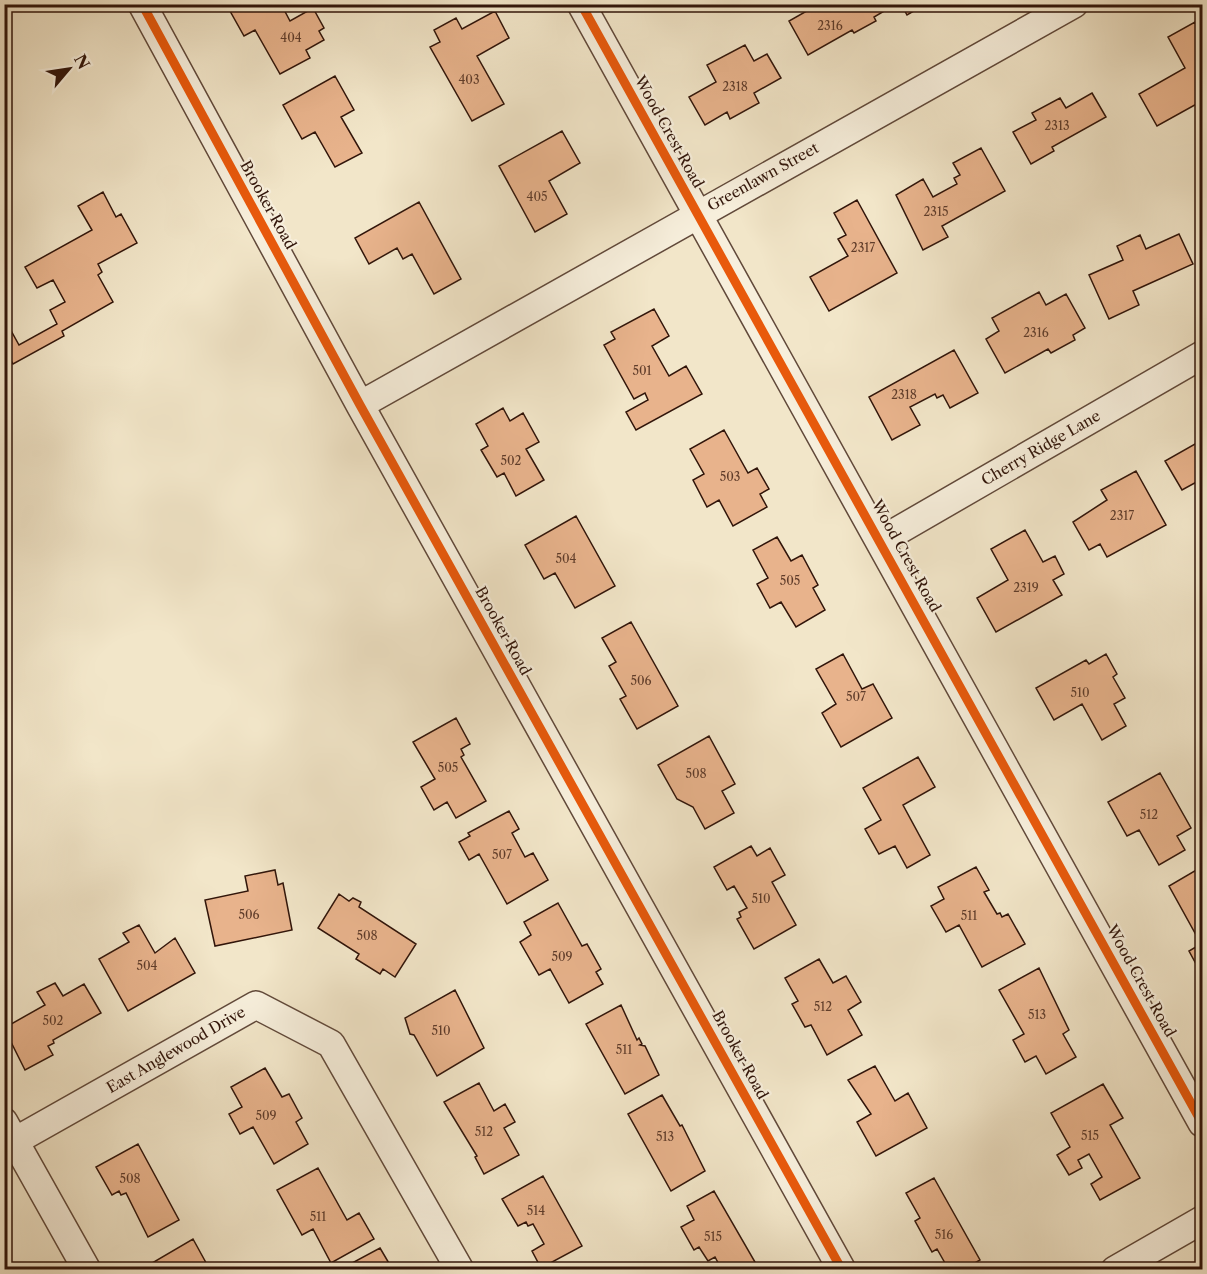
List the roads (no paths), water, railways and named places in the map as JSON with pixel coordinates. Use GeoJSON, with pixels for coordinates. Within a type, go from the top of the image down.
{"type":"FeatureCollection","features":[{"type":"Feature","properties":{"kind":"street","name":"Brooker Road"},"geometry":{"type":"LineString","coordinates":[[142,4],[360,405],[842,1269]]}},
{"type":"Feature","properties":{"kind":"street","name":"Wood Crest Road"},"geometry":{"type":"LineString","coordinates":[[581,4],[1203,1123]]}},
{"type":"Feature","properties":{"kind":"street","name":"Greenlawn Street"},"geometry":{"type":"LineString","coordinates":[[360,405],[1074,4]]}},
{"type":"Feature","properties":{"kind":"street","name":"Cherry Ridge Lane"},"geometry":{"type":"LineString","coordinates":[[880,541],[1203,355]]}},
{"type":"Feature","properties":{"kind":"street","name":"East Anglewood Drive"},"geometry":{"type":"LineString","coordinates":[[10,1131],[256,1005],[331,1044],[460,1269]]}},
{"type":"Feature","properties":{"kind":"street"},"geometry":{"type":"LineString","coordinates":[[10,1131],[87,1269]]}},
{"type":"Feature","properties":{"kind":"street"},"geometry":{"type":"LineString","coordinates":[[1115,1269],[1203,1220]]}}]}
